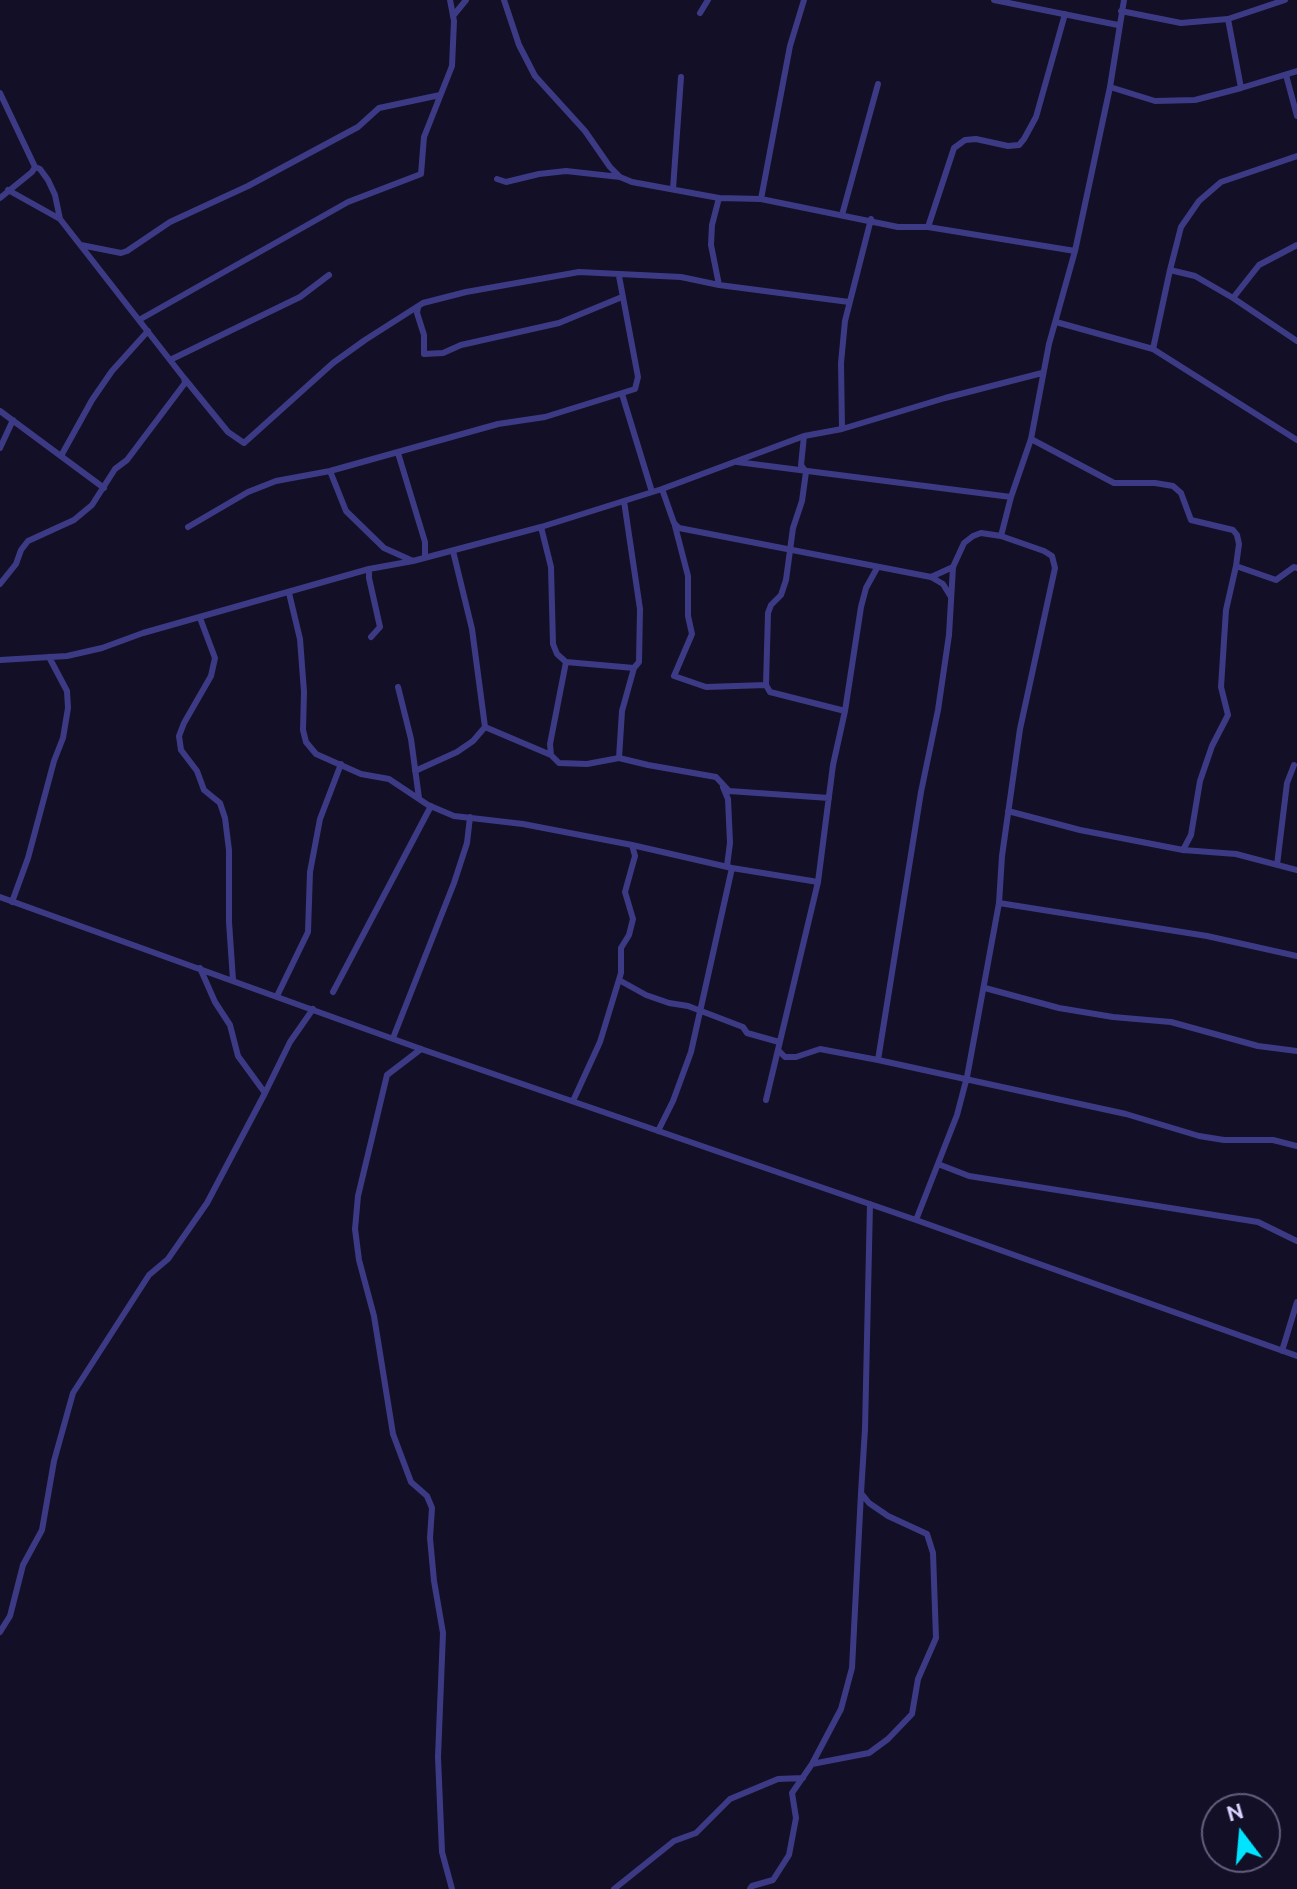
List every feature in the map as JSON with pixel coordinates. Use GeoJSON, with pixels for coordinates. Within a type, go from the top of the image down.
{"type":"FeatureCollection","features":[{"type":"Feature","properties":{"kind":"street"},"geometry":{"type":"LineString","coordinates":[[139,320],[348,202],[418,176],[422,170],[424,137],[452,66],[453,16],[450,0]]}},
{"type":"Feature","properties":{"kind":"street"},"geometry":{"type":"LineString","coordinates":[[453,16],[466,0]]}},
{"type":"Feature","properties":{"kind":"street"},"geometry":{"type":"LineString","coordinates":[[504,0],[519,45],[535,76],[585,131],[620,177]]}},
{"type":"Feature","properties":{"kind":"street"},"geometry":{"type":"LineString","coordinates":[[700,13],[708,0]]}},
{"type":"Feature","properties":{"kind":"street"},"geometry":{"type":"LineString","coordinates":[[761,199],[790,46],[804,0]]}},
{"type":"Feature","properties":{"kind":"street"},"geometry":{"type":"LineString","coordinates":[[994,0],[1118,25]]}},
{"type":"Feature","properties":{"kind":"street"},"geometry":{"type":"LineString","coordinates":[[1001,536],[1031,439],[1042,373],[1075,251],[1110,87],[1124,0]]}},
{"type":"Feature","properties":{"kind":"street"},"geometry":{"type":"LineString","coordinates":[[1121,11],[1181,23],[1228,19],[1285,0]]}},
{"type":"Feature","properties":{"kind":"street"},"geometry":{"type":"LineString","coordinates":[[928,227],[954,148],[965,140],[976,139],[1008,146],[1019,145],[1024,139],[1036,117],[1065,14]]}},
{"type":"Feature","properties":{"kind":"street"},"geometry":{"type":"LineString","coordinates":[[1228,19],[1241,88]]}},
{"type":"Feature","properties":{"kind":"street"},"geometry":{"type":"LineString","coordinates":[[1110,87],[1155,101],[1195,100],[1297,71]]}},
{"type":"Feature","properties":{"kind":"street"},"geometry":{"type":"LineString","coordinates":[[1286,75],[1297,116]]}},
{"type":"Feature","properties":{"kind":"street"},"geometry":{"type":"LineString","coordinates":[[673,189],[681,77]]}},
{"type":"Feature","properties":{"kind":"street"},"geometry":{"type":"LineString","coordinates":[[842,215],[878,84]]}},
{"type":"Feature","properties":{"kind":"street"},"geometry":{"type":"LineString","coordinates":[[0,93],[35,167],[48,180],[60,219]]}},
{"type":"Feature","properties":{"kind":"street"},"geometry":{"type":"LineString","coordinates":[[81,245],[121,253],[127,251],[170,222],[248,186],[358,127],[379,108],[440,95]]}},
{"type":"Feature","properties":{"kind":"street"},"geometry":{"type":"LineString","coordinates":[[1153,349],[1181,227],[1199,201],[1221,182],[1297,156]]}},
{"type":"Feature","properties":{"kind":"street"},"geometry":{"type":"LineString","coordinates":[[0,198],[35,167]]}},
{"type":"Feature","properties":{"kind":"street"},"geometry":{"type":"LineString","coordinates":[[497,179],[506,182],[566,171],[620,177],[632,182],[719,198],[761,199],[871,219],[898,227],[928,227],[1075,251]]}},
{"type":"Feature","properties":{"kind":"street"},"geometry":{"type":"LineString","coordinates":[[8,190],[60,219],[228,432],[244,443],[333,363],[418,307],[466,292],[579,272],[681,277],[849,302]]}},
{"type":"Feature","properties":{"kind":"street"},"geometry":{"type":"LineString","coordinates":[[719,198],[711,245],[719,285]]}},
{"type":"Feature","properties":{"kind":"street"},"geometry":{"type":"LineString","coordinates":[[842,429],[841,363],[849,302],[871,219]]}},
{"type":"Feature","properties":{"kind":"street"},"geometry":{"type":"LineString","coordinates":[[1233,298],[1259,265],[1297,245]]}},
{"type":"Feature","properties":{"kind":"street"},"geometry":{"type":"LineString","coordinates":[[1170,270],[1195,276],[1297,340]]}},
{"type":"Feature","properties":{"kind":"street"},"geometry":{"type":"LineString","coordinates":[[170,360],[300,297],[329,275]]}},
{"type":"Feature","properties":{"kind":"street"},"geometry":{"type":"LineString","coordinates":[[188,527],[248,492],[276,481],[330,471],[498,424],[545,417],[635,389],[638,377],[619,276]]}},
{"type":"Feature","properties":{"kind":"street"},"geometry":{"type":"LineString","coordinates":[[418,307],[424,335],[424,354],[443,353],[461,345],[559,323],[622,297]]}},
{"type":"Feature","properties":{"kind":"street"},"geometry":{"type":"LineString","coordinates":[[1056,322],[1153,349],[1297,440]]}},
{"type":"Feature","properties":{"kind":"street"},"geometry":{"type":"LineString","coordinates":[[61,456],[112,371],[148,331]]}},
{"type":"Feature","properties":{"kind":"street"},"geometry":{"type":"LineString","coordinates":[[0,660],[49,657],[102,648],[143,633],[369,569],[413,561],[541,527],[662,489],[804,436],[842,429],[1042,373]]}},
{"type":"Feature","properties":{"kind":"street"},"geometry":{"type":"LineString","coordinates":[[0,584],[16,564],[28,541],[74,520],[92,505],[115,469],[127,460],[173,401],[185,383],[184,378]]}},
{"type":"Feature","properties":{"kind":"street"},"geometry":{"type":"LineString","coordinates":[[622,394],[652,492]]}},
{"type":"Feature","properties":{"kind":"street"},"geometry":{"type":"LineString","coordinates":[[0,411],[104,488]]}},
{"type":"Feature","properties":{"kind":"street"},"geometry":{"type":"LineString","coordinates":[[0,448],[13,420]]}},
{"type":"Feature","properties":{"kind":"street"},"geometry":{"type":"LineString","coordinates":[[804,436],[801,465],[806,472],[781,595],[768,613],[766,685],[770,692],[845,711]]}},
{"type":"Feature","properties":{"kind":"street"},"geometry":{"type":"LineString","coordinates":[[1031,439],[1114,483],[1155,483],[1178,489],[1191,520],[1236,532],[1239,544],[1226,610],[1221,687],[1228,715],[1212,746],[1200,781],[1191,835],[1183,850]]}},
{"type":"Feature","properties":{"kind":"street"},"geometry":{"type":"LineString","coordinates":[[398,453],[425,542],[425,558]]}},
{"type":"Feature","properties":{"kind":"street"},"geometry":{"type":"LineString","coordinates":[[732,461],[1011,497]]}},
{"type":"Feature","properties":{"kind":"street"},"geometry":{"type":"LineString","coordinates":[[330,471],[346,511],[384,548],[413,561]]}},
{"type":"Feature","properties":{"kind":"street"},"geometry":{"type":"LineString","coordinates":[[662,489],[688,576],[688,616],[692,634],[674,676],[706,687],[766,685]]}},
{"type":"Feature","properties":{"kind":"street"},"geometry":{"type":"LineString","coordinates":[[619,758],[622,711],[634,668],[639,662],[640,650],[640,609],[624,501]]}},
{"type":"Feature","properties":{"kind":"street"},"geometry":{"type":"LineString","coordinates":[[674,523],[689,531],[931,577],[943,584],[951,597]]}},
{"type":"Feature","properties":{"kind":"street"},"geometry":{"type":"LineString","coordinates":[[541,527],[551,567],[553,644],[557,654],[566,662],[634,668]]}},
{"type":"Feature","properties":{"kind":"street"},"geometry":{"type":"LineString","coordinates":[[878,1060],[921,792],[938,710],[949,635],[953,567],[964,543],[973,536],[981,533],[1001,536],[1044,551],[1052,556],[1055,568],[1020,729],[999,903],[967,1077],[916,1220]]}},
{"type":"Feature","properties":{"kind":"street"},"geometry":{"type":"LineString","coordinates":[[415,771],[457,752],[473,741],[485,727],[472,629],[453,551]]}},
{"type":"Feature","properties":{"kind":"street"},"geometry":{"type":"LineString","coordinates":[[1236,566],[1276,580],[1297,568]]}},
{"type":"Feature","properties":{"kind":"street"},"geometry":{"type":"LineString","coordinates":[[931,577],[953,567]]}},
{"type":"Feature","properties":{"kind":"street"},"geometry":{"type":"LineString","coordinates":[[766,1100],[818,882],[833,765],[861,607],[866,588],[877,568]]}},
{"type":"Feature","properties":{"kind":"street"},"geometry":{"type":"LineString","coordinates":[[369,569],[380,627],[371,637]]}},
{"type":"Feature","properties":{"kind":"street"},"geometry":{"type":"LineString","coordinates":[[289,593],[300,639],[303,730],[306,742],[316,754],[361,774],[389,779],[431,806],[454,816],[523,824],[818,882]]}},
{"type":"Feature","properties":{"kind":"street"},"geometry":{"type":"LineString","coordinates":[[200,618],[215,658],[211,676],[179,736],[181,750],[197,771],[204,790],[220,803],[225,818],[229,850],[233,980]]}},
{"type":"Feature","properties":{"kind":"street"},"geometry":{"type":"LineString","coordinates":[[12,902],[63,738],[68,708],[67,691],[49,657]]}},
{"type":"Feature","properties":{"kind":"street"},"geometry":{"type":"LineString","coordinates":[[551,755],[550,744],[566,662]]}},
{"type":"Feature","properties":{"kind":"street"},"geometry":{"type":"LineString","coordinates":[[398,687],[411,739],[419,798]]}},
{"type":"Feature","properties":{"kind":"street"},"geometry":{"type":"LineString","coordinates":[[485,727],[551,755],[559,763],[587,764],[619,758],[716,777],[729,791],[829,798]]}},
{"type":"Feature","properties":{"kind":"street"},"geometry":{"type":"LineString","coordinates":[[277,996],[308,932],[310,872],[320,819],[341,764]]}},
{"type":"Feature","properties":{"kind":"street"},"geometry":{"type":"LineString","coordinates":[[1277,865],[1287,783],[1294,765]]}},
{"type":"Feature","properties":{"kind":"street"},"geometry":{"type":"LineString","coordinates":[[658,1131],[683,1075],[701,1012],[730,867],[728,799],[722,785]]}},
{"type":"Feature","properties":{"kind":"street"},"geometry":{"type":"LineString","coordinates":[[333,992],[431,806]]}},
{"type":"Feature","properties":{"kind":"street"},"geometry":{"type":"LineString","coordinates":[[1008,811],[1080,830],[1183,850],[1236,854],[1297,870]]}},
{"type":"Feature","properties":{"kind":"street"},"geometry":{"type":"LineString","coordinates":[[393,1038],[454,883],[467,843],[470,817]]}},
{"type":"Feature","properties":{"kind":"street"},"geometry":{"type":"LineString","coordinates":[[573,1101],[600,1042],[621,973],[621,948],[629,935],[633,919],[625,892],[635,856],[632,845]]}},
{"type":"Feature","properties":{"kind":"street"},"geometry":{"type":"LineString","coordinates":[[0,897],[421,1049],[1297,1356]]}},
{"type":"Feature","properties":{"kind":"street"},"geometry":{"type":"LineString","coordinates":[[999,903],[1207,936],[1297,956]]}},
{"type":"Feature","properties":{"kind":"street"},"geometry":{"type":"LineString","coordinates":[[200,968],[215,1002],[230,1025],[238,1056],[265,1093]]}},
{"type":"Feature","properties":{"kind":"street"},"geometry":{"type":"LineString","coordinates":[[619,980],[646,995],[743,1027],[747,1033],[778,1046],[785,1057],[796,1057],[820,1049],[967,1077],[1126,1114],[1199,1136],[1224,1140],[1273,1140],[1297,1146]]}},
{"type":"Feature","properties":{"kind":"street"},"geometry":{"type":"LineString","coordinates":[[985,988],[1059,1008],[1171,1022],[1258,1046],[1297,1051]]}},
{"type":"Feature","properties":{"kind":"street"},"geometry":{"type":"LineString","coordinates":[[0,1632],[10,1616],[23,1565],[42,1530],[54,1461],[73,1393],[149,1275],[168,1259],[207,1203],[290,1042],[313,1009]]}},
{"type":"Feature","properties":{"kind":"street"},"geometry":{"type":"LineString","coordinates":[[421,1049],[387,1075],[358,1196],[355,1229],[359,1260],[374,1316],[393,1434],[411,1482],[427,1496],[432,1508],[430,1538],[443,1633],[438,1757],[442,1852],[452,1889]]}},
{"type":"Feature","properties":{"kind":"street"},"geometry":{"type":"LineString","coordinates":[[938,1164],[969,1176],[1258,1222],[1297,1241]]}},
{"type":"Feature","properties":{"kind":"street"},"geometry":{"type":"LineString","coordinates":[[750,1889],[773,1880],[789,1855],[796,1818],[792,1793],[812,1764],[841,1709],[852,1668],[865,1429],[870,1204]]}},
{"type":"Feature","properties":{"kind":"street"},"geometry":{"type":"LineString","coordinates":[[1282,1351],[1297,1302]]}},
{"type":"Feature","properties":{"kind":"street"},"geometry":{"type":"LineString","coordinates":[[812,1764],[869,1753],[888,1739],[912,1714],[918,1679],[936,1638],[933,1553],[927,1534],[888,1516],[869,1503],[861,1493]]}},
{"type":"Feature","properties":{"kind":"street"},"geometry":{"type":"LineString","coordinates":[[614,1889],[674,1841],[696,1833],[730,1799],[778,1779],[803,1778]]}}]}
